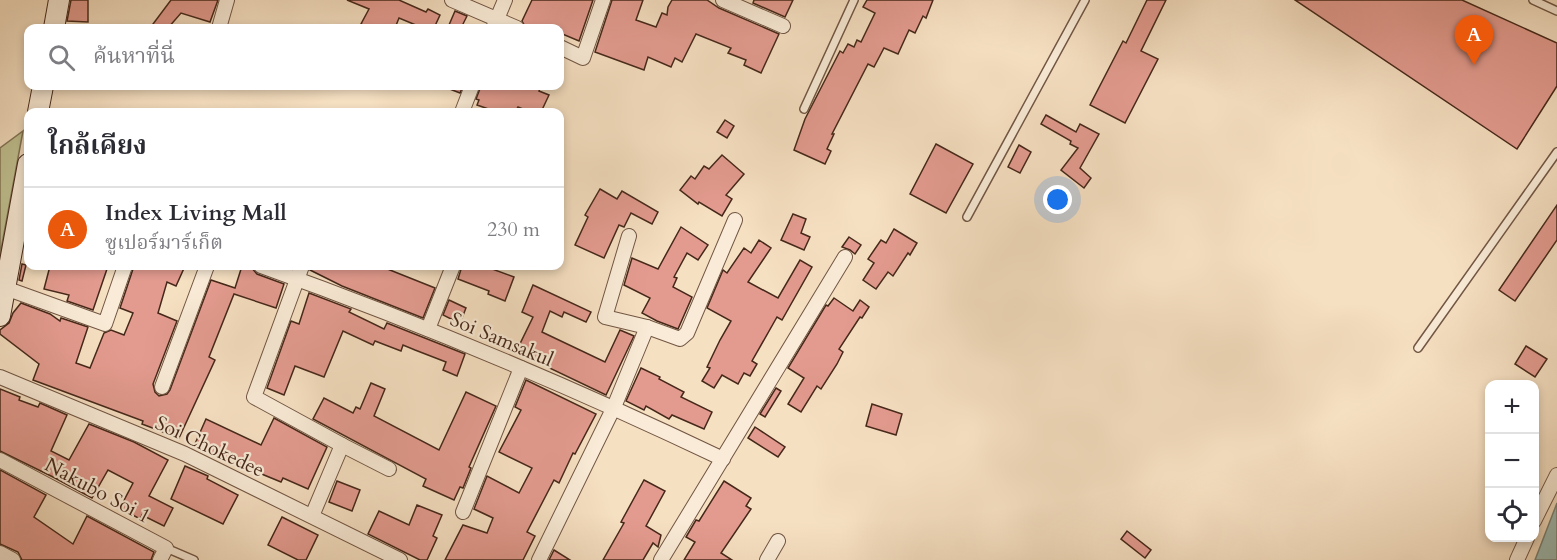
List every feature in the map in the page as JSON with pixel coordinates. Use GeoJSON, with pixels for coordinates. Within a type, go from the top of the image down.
{"type":"FeatureCollection","features":[{"type":"Feature","properties":{"kind":"street"},"geometry":{"type":"LineString","coordinates":[[55,24],[59,0]]}},
{"type":"Feature","properties":{"kind":"street"},"geometry":{"type":"LineString","coordinates":[[220,24],[227,0]]}},
{"type":"Feature","properties":{"kind":"street"},"geometry":{"type":"LineString","coordinates":[[453,0],[495,24],[505,0]]}},
{"type":"Feature","properties":{"kind":"street"},"geometry":{"type":"LineString","coordinates":[[564,49],[583,58],[603,0]]}},
{"type":"Feature","properties":{"kind":"street"},"geometry":{"type":"LineString","coordinates":[[723,0],[783,26]]}},
{"type":"Feature","properties":{"kind":"street"},"geometry":{"type":"LineString","coordinates":[[39,108],[42,90]]}},
{"type":"Feature","properties":{"kind":"street"},"geometry":{"type":"LineString","coordinates":[[464,108],[470,90]]}},
{"type":"Feature","properties":{"kind":"street"},"geometry":{"type":"LineString","coordinates":[[0,316],[24,195]]}},
{"type":"Feature","properties":{"kind":"street"},"geometry":{"type":"LineString","coordinates":[[629,236],[605,316],[680,339],[687,333],[735,220]]}},
{"type":"Feature","properties":{"kind":"street"},"geometry":{"type":"LineString","coordinates":[[661,560],[845,257]]}},
{"type":"Feature","properties":{"kind":"street"},"geometry":{"type":"LineString","coordinates":[[5,288],[105,324],[124,270]]}},
{"type":"Feature","properties":{"kind":"street"},"geometry":{"type":"LineString","coordinates":[[162,387],[206,270]]}},
{"type":"Feature","properties":{"kind":"street"},"geometry":{"type":"LineString","coordinates":[[428,329],[451,270]]}},
{"type":"Feature","properties":{"kind":"street"},"geometry":{"type":"LineString","coordinates":[[299,272],[254,397],[389,469]]}},
{"type":"Feature","properties":{"kind":"street","name":"Soi Samsakul"},"geometry":{"type":"LineString","coordinates":[[299,272],[614,407],[723,459]]}},
{"type":"Feature","properties":{"kind":"street"},"geometry":{"type":"LineString","coordinates":[[539,560],[614,407],[646,327]]}},
{"type":"Feature","properties":{"kind":"street"},"geometry":{"type":"LineString","coordinates":[[463,512],[521,368]]}},
{"type":"Feature","properties":{"kind":"street","name":"Soi Chokedee"},"geometry":{"type":"LineString","coordinates":[[0,377],[185,454],[400,560]]}},
{"type":"Feature","properties":{"kind":"street"},"geometry":{"type":"LineString","coordinates":[[312,516],[342,445]]}},
{"type":"Feature","properties":{"kind":"street","name":"Nakubo Soi 1"},"geometry":{"type":"LineString","coordinates":[[0,460],[163,554]]}},
{"type":"Feature","properties":{"kind":"street"},"geometry":{"type":"LineString","coordinates":[[1539,511],[1557,475]]}},
{"type":"Feature","properties":{"kind":"street"},"geometry":{"type":"LineString","coordinates":[[767,560],[778,542]]}},
{"type":"Feature","properties":{"kind":"street"},"geometry":{"type":"LineString","coordinates":[[1517,560],[1525,542]]}},
{"type":"Feature","properties":{"kind":"street"},"geometry":{"type":"LineString","coordinates":[[0,553],[13,560]]}},
{"type":"Feature","properties":{"kind":"lane"},"geometry":{"type":"LineString","coordinates":[[804,109],[854,0]]}},
{"type":"Feature","properties":{"kind":"lane"},"geometry":{"type":"LineString","coordinates":[[967,217],[1085,0]]}},
{"type":"Feature","properties":{"kind":"lane"},"geometry":{"type":"LineString","coordinates":[[1533,0],[1557,11]]}},
{"type":"Feature","properties":{"kind":"lane"},"geometry":{"type":"LineString","coordinates":[[1418,348],[1557,152]]}},
{"type":"Feature","properties":{"kind":"lane"},"geometry":{"type":"LineString","coordinates":[[163,554],[194,560]]}},
{"type":"Feature","properties":{"kind":"green space"},"geometry":{"type":"Polygon","coordinates":[[[23,131],[0,255],[0,148],[23,131]]]}},
{"type":"Feature","properties":{"kind":"water"},"geometry":{"type":"Polygon","coordinates":[[[1557,503],[1557,560],[1535,560],[1557,503]]]}},
{"type":"Feature","properties":{"kind":"building"},"geometry":{"type":"Polygon","coordinates":[[[71,0],[88,0],[88,22],[67,21],[71,0]]]}},
{"type":"Feature","properties":{"kind":"building"},"geometry":{"type":"Polygon","coordinates":[[[171,0],[218,0],[210,22],[181,13],[171,24],[153,24],[171,0]]]}},
{"type":"Feature","properties":{"kind":"building"},"geometry":{"type":"Polygon","coordinates":[[[347,0],[399,0],[426,12],[428,9],[440,15],[436,24],[413,24],[399,18],[397,24],[361,24],[369,9],[347,0]]]}},
{"type":"Feature","properties":{"kind":"building"},"geometry":{"type":"Polygon","coordinates":[[[532,0],[593,0],[579,41],[564,35],[564,24],[524,24],[522,21],[532,0]]]}},
{"type":"Feature","properties":{"kind":"building"},"geometry":{"type":"Polygon","coordinates":[[[612,0],[643,0],[636,20],[656,27],[662,13],[667,15],[672,0],[707,0],[719,8],[779,34],[761,73],[744,65],[746,60],[728,53],[731,48],[696,34],[682,62],[675,58],[671,67],[648,57],[644,70],[595,52],[612,0]]]}},
{"type":"Feature","properties":{"kind":"building"},"geometry":{"type":"Polygon","coordinates":[[[754,0],[793,0],[785,17],[753,3],[754,0]]]}},
{"type":"Feature","properties":{"kind":"building"},"geometry":{"type":"Polygon","coordinates":[[[867,0],[933,0],[926,18],[923,16],[915,33],[909,30],[898,54],[884,48],[874,67],[868,64],[832,134],[834,134],[827,149],[831,151],[825,164],[794,150],[805,119],[840,51],[843,53],[848,44],[854,47],[857,40],[861,42],[875,13],[863,7],[867,0]]]}},
{"type":"Feature","properties":{"kind":"building"},"geometry":{"type":"Polygon","coordinates":[[[1147,0],[1166,0],[1141,51],[1158,59],[1125,123],[1090,105],[1123,41],[1126,43],[1147,0]]]}},
{"type":"Feature","properties":{"kind":"building"},"geometry":{"type":"Polygon","coordinates":[[[1295,0],[1462,0],[1557,43],[1557,86],[1517,149],[1295,0]]]}},
{"type":"Feature","properties":{"kind":"building"},"geometry":{"type":"Polygon","coordinates":[[[455,11],[467,16],[463,24],[449,24],[455,11]]]}},
{"type":"Feature","properties":{"kind":"building"},"geometry":{"type":"Polygon","coordinates":[[[479,90],[539,90],[549,95],[543,108],[486,108],[477,105],[479,100],[476,99],[479,90]]]}},
{"type":"Feature","properties":{"kind":"building"},"geometry":{"type":"Polygon","coordinates":[[[1046,115],[1076,132],[1080,124],[1099,134],[1080,168],[1091,178],[1084,188],[1061,170],[1078,148],[1070,144],[1071,141],[1041,124],[1046,115]]]}},
{"type":"Feature","properties":{"kind":"building"},"geometry":{"type":"Polygon","coordinates":[[[725,120],[734,126],[727,138],[717,132],[725,120]]]}},
{"type":"Feature","properties":{"kind":"building"},"geometry":{"type":"Polygon","coordinates":[[[936,144],[973,164],[946,213],[910,194],[936,144]]]}},
{"type":"Feature","properties":{"kind":"building"},"geometry":{"type":"Polygon","coordinates":[[[1019,145],[1031,152],[1020,173],[1008,167],[1019,145]]]}},
{"type":"Feature","properties":{"kind":"building"},"geometry":{"type":"Polygon","coordinates":[[[722,155],[744,174],[726,195],[732,199],[722,216],[699,202],[698,204],[680,190],[691,176],[695,179],[704,166],[709,169],[722,155]]]}},
{"type":"Feature","properties":{"kind":"building"},"geometry":{"type":"Polygon","coordinates":[[[600,189],[617,199],[622,191],[658,212],[652,224],[631,213],[624,227],[619,225],[604,258],[575,245],[588,217],[585,215],[600,189]]]}},
{"type":"Feature","properties":{"kind":"building"},"geometry":{"type":"Polygon","coordinates":[[[1557,205],[1557,240],[1515,301],[1499,290],[1557,205]]]}},
{"type":"Feature","properties":{"kind":"building"},"geometry":{"type":"Polygon","coordinates":[[[793,214],[806,219],[801,233],[810,237],[804,250],[781,240],[793,214]]]}},
{"type":"Feature","properties":{"kind":"building"},"geometry":{"type":"Polygon","coordinates":[[[681,227],[708,245],[698,260],[687,253],[674,277],[677,278],[673,287],[692,297],[678,329],[642,313],[650,298],[624,285],[632,258],[658,269],[681,227]]]}},
{"type":"Feature","properties":{"kind":"building"},"geometry":{"type":"Polygon","coordinates":[[[894,229],[917,243],[893,276],[888,272],[876,289],[863,280],[874,263],[868,259],[881,240],[886,243],[894,229]]]}},
{"type":"Feature","properties":{"kind":"building"},"geometry":{"type":"Polygon","coordinates":[[[849,237],[861,245],[855,254],[842,247],[849,237]]]}},
{"type":"Feature","properties":{"kind":"building"},"geometry":{"type":"Polygon","coordinates":[[[759,240],[771,248],[748,282],[778,298],[800,260],[812,267],[782,320],[777,317],[752,361],[757,364],[750,376],[744,373],[738,384],[722,375],[714,388],[702,381],[731,321],[707,308],[723,270],[727,273],[744,248],[751,253],[759,240]]]}},
{"type":"Feature","properties":{"kind":"building"},"geometry":{"type":"Polygon","coordinates":[[[22,264],[24,264],[22,281],[19,280],[22,264]]]}},
{"type":"Feature","properties":{"kind":"building"},"geometry":{"type":"Polygon","coordinates":[[[49,270],[107,270],[93,310],[67,301],[69,295],[44,289],[49,270]]]}},
{"type":"Feature","properties":{"kind":"building"},"geometry":{"type":"Polygon","coordinates":[[[133,270],[183,270],[176,286],[167,282],[158,313],[177,321],[153,384],[159,396],[167,394],[170,390],[211,280],[235,288],[241,270],[254,270],[257,274],[284,284],[276,308],[234,294],[209,357],[215,360],[179,438],[142,424],[143,421],[33,380],[39,364],[0,334],[0,330],[9,323],[21,303],[50,314],[60,321],[61,318],[88,327],[76,363],[90,368],[104,333],[111,330],[124,335],[133,313],[120,308],[133,270]]]}},
{"type":"Feature","properties":{"kind":"building"},"geometry":{"type":"Polygon","coordinates":[[[310,270],[390,270],[435,288],[423,318],[342,286],[310,270]]]}},
{"type":"Feature","properties":{"kind":"building"},"geometry":{"type":"Polygon","coordinates":[[[461,270],[495,270],[514,277],[505,301],[488,294],[489,291],[458,279],[461,270]]]}},
{"type":"Feature","properties":{"kind":"building"},"geometry":{"type":"Polygon","coordinates":[[[533,285],[591,312],[586,322],[564,312],[562,317],[550,311],[542,332],[605,362],[620,330],[634,336],[606,395],[516,352],[533,317],[522,312],[533,285]]]}},
{"type":"Feature","properties":{"kind":"building"},"geometry":{"type":"Polygon","coordinates":[[[309,293],[351,309],[349,312],[384,329],[387,323],[465,354],[457,376],[443,370],[446,362],[403,345],[401,351],[375,341],[373,345],[343,331],[324,377],[295,366],[284,395],[267,388],[291,321],[299,324],[309,293]]]}},
{"type":"Feature","properties":{"kind":"building"},"geometry":{"type":"Polygon","coordinates":[[[834,298],[853,311],[860,300],[869,307],[839,349],[843,352],[821,389],[817,386],[801,412],[788,404],[804,378],[788,368],[826,305],[828,306],[834,298]]]}},
{"type":"Feature","properties":{"kind":"building"},"geometry":{"type":"Polygon","coordinates":[[[449,300],[466,308],[462,318],[455,315],[453,320],[443,315],[449,300]]]}},
{"type":"Feature","properties":{"kind":"building"},"geometry":{"type":"Polygon","coordinates":[[[1526,346],[1547,359],[1535,377],[1515,364],[1526,346]]]}},
{"type":"Feature","properties":{"kind":"building"},"geometry":{"type":"Polygon","coordinates":[[[641,368],[684,392],[681,397],[712,412],[704,429],[672,415],[669,419],[646,406],[644,410],[626,401],[641,368]]]}},
{"type":"Feature","properties":{"kind":"building"},"geometry":{"type":"Polygon","coordinates":[[[526,380],[596,414],[575,454],[573,453],[559,483],[554,480],[527,532],[535,536],[523,560],[445,560],[463,525],[487,533],[493,518],[474,509],[487,476],[519,493],[532,468],[499,452],[521,410],[515,407],[526,380]]]}},
{"type":"Feature","properties":{"kind":"building"},"geometry":{"type":"Polygon","coordinates":[[[371,383],[385,389],[374,416],[439,450],[466,392],[496,406],[469,467],[471,468],[463,488],[460,487],[454,500],[423,486],[426,479],[313,419],[324,398],[353,413],[356,407],[360,409],[371,383]]]}},
{"type":"Feature","properties":{"kind":"building"},"geometry":{"type":"Polygon","coordinates":[[[776,388],[781,391],[765,417],[760,414],[776,388]]]}},
{"type":"Feature","properties":{"kind":"building"},"geometry":{"type":"Polygon","coordinates":[[[0,389],[20,397],[19,400],[38,407],[40,403],[67,415],[51,451],[69,460],[89,424],[134,442],[168,460],[149,496],[173,508],[164,526],[142,515],[140,519],[120,508],[133,483],[108,470],[92,498],[0,451],[0,389]]]}},
{"type":"Feature","properties":{"kind":"building"},"geometry":{"type":"Polygon","coordinates":[[[872,404],[902,414],[896,435],[866,426],[872,404]]]}},
{"type":"Feature","properties":{"kind":"building"},"geometry":{"type":"Polygon","coordinates":[[[274,418],[327,447],[308,489],[283,478],[281,482],[194,446],[206,419],[261,445],[274,418]]]}},
{"type":"Feature","properties":{"kind":"building"},"geometry":{"type":"Polygon","coordinates":[[[755,427],[785,447],[778,457],[748,438],[755,427]]]}},
{"type":"Feature","properties":{"kind":"building"},"geometry":{"type":"Polygon","coordinates":[[[185,466],[208,476],[207,479],[238,495],[223,524],[171,499],[185,466]]]}},
{"type":"Feature","properties":{"kind":"building"},"geometry":{"type":"Polygon","coordinates":[[[0,470],[46,495],[34,517],[73,544],[87,516],[154,552],[151,560],[22,560],[18,552],[0,544],[0,470]]]}},
{"type":"Feature","properties":{"kind":"building"},"geometry":{"type":"Polygon","coordinates":[[[644,480],[665,491],[646,526],[661,535],[658,547],[653,543],[643,560],[603,560],[624,523],[621,522],[644,480]]]}},
{"type":"Feature","properties":{"kind":"building"},"geometry":{"type":"Polygon","coordinates":[[[337,481],[360,490],[352,511],[329,502],[337,481]]]}},
{"type":"Feature","properties":{"kind":"building"},"geometry":{"type":"Polygon","coordinates":[[[724,481],[751,498],[746,506],[751,509],[721,553],[732,560],[684,560],[695,542],[686,537],[724,481]]]}},
{"type":"Feature","properties":{"kind":"building"},"geometry":{"type":"Polygon","coordinates":[[[417,505],[442,515],[433,536],[437,538],[427,560],[420,560],[368,534],[379,511],[409,525],[417,505]]]}},
{"type":"Feature","properties":{"kind":"building"},"geometry":{"type":"Polygon","coordinates":[[[282,517],[318,535],[306,560],[298,560],[268,545],[282,517]]]}},
{"type":"Feature","properties":{"kind":"building"},"geometry":{"type":"Polygon","coordinates":[[[1127,531],[1151,550],[1145,558],[1121,539],[1127,531]]]}},
{"type":"Feature","properties":{"kind":"building"},"geometry":{"type":"Polygon","coordinates":[[[554,550],[570,560],[549,560],[554,550]]]}},
{"type":"Feature","properties":{"kind":"place","name":"Index Living Mall"},"geometry":{"type":"Point","coordinates":[1474,65]}}]}
